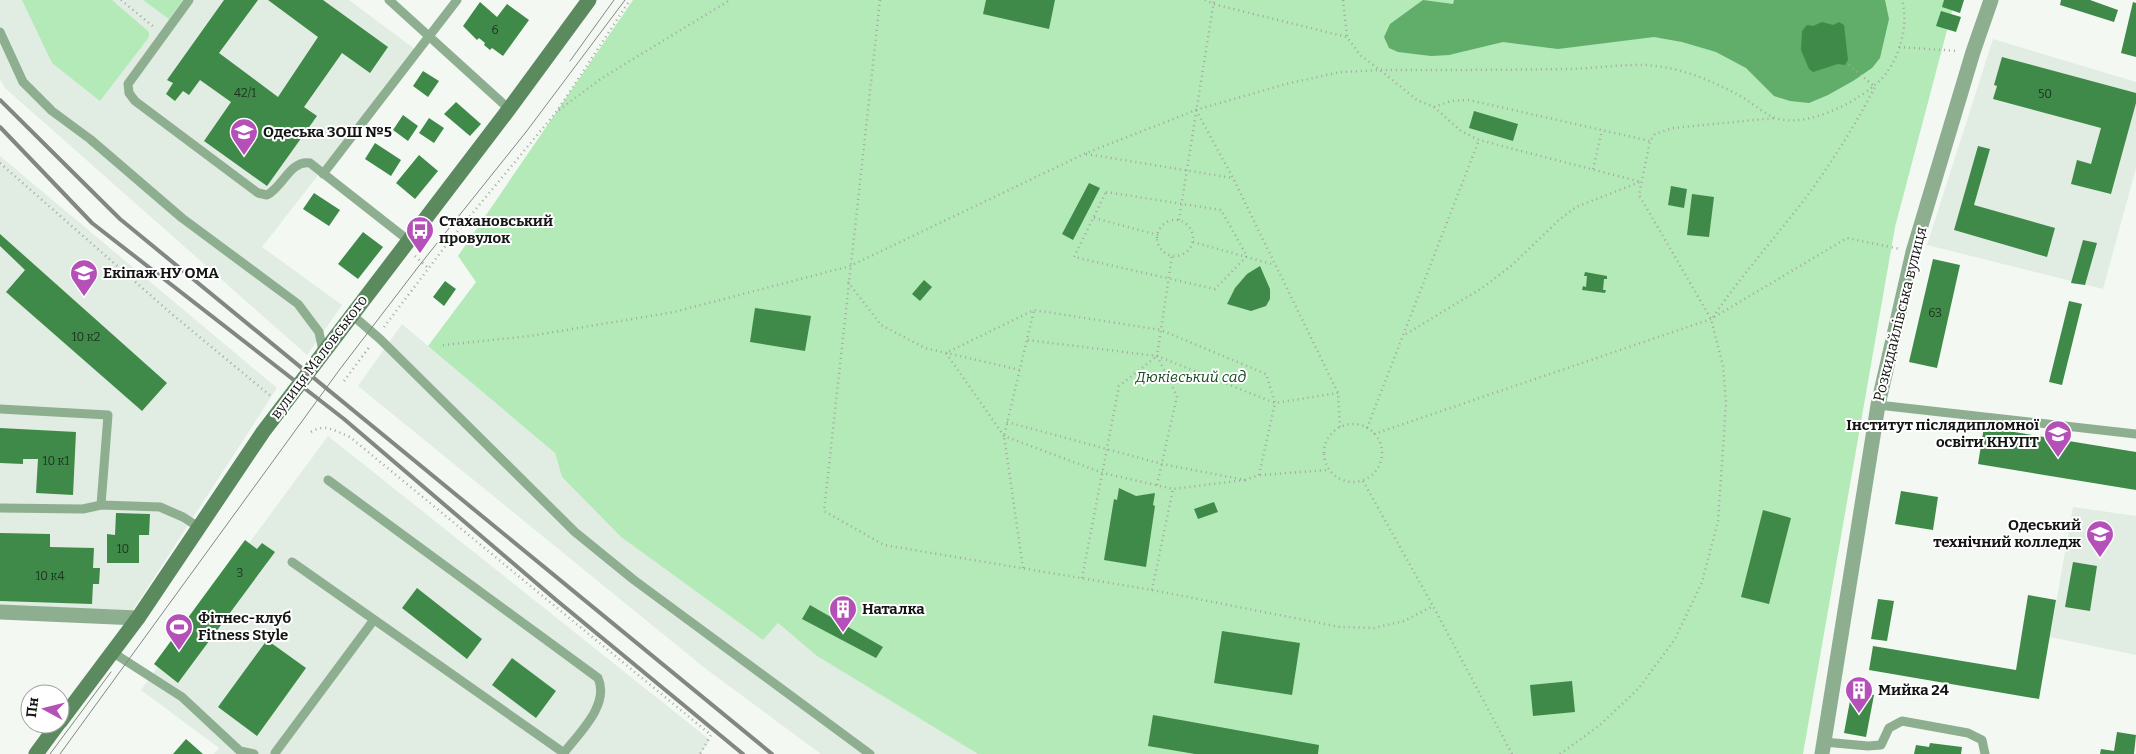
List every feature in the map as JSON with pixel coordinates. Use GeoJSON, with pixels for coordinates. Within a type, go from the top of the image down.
{"type":"FeatureCollection","features":[{"type":"Feature","properties":{"kind":"street","name":"вулиця Маловського"},"geometry":{"type":"LineString","coordinates":[[70,708],[138,618],[263,432],[509,109],[589,0]]}},
{"type":"Feature","properties":{"kind":"street","name":"Розкидайлівська вулиця"},"geometry":{"type":"LineString","coordinates":[[1823,748],[1878,406],[1914,252],[1973,52],[1991,0]]}},
{"type":"Feature","properties":{"kind":"street"},"geometry":{"type":"LineString","coordinates":[[0,612],[138,618]]}},
{"type":"Feature","properties":{"kind":"street","name":"вулиця Маловського"},"geometry":{"type":"LineString","coordinates":[[36,754],[51,734]]}},
{"type":"Feature","properties":{"kind":"lane"},"geometry":{"type":"LineString","coordinates":[[189,0],[128,84],[129,93],[135,101],[258,193],[267,195],[273,192],[295,166],[302,162],[310,163],[408,240]]}},
{"type":"Feature","properties":{"kind":"lane"},"geometry":{"type":"LineString","coordinates":[[389,0],[509,109]]}},
{"type":"Feature","properties":{"kind":"lane"},"geometry":{"type":"LineString","coordinates":[[323,174],[456,0]]}},
{"type":"Feature","properties":{"kind":"lane"},"geometry":{"type":"LineString","coordinates":[[0,32],[23,82],[52,111],[90,139],[182,218],[298,304],[319,332],[323,351]]}},
{"type":"Feature","properties":{"kind":"lane"},"geometry":{"type":"LineString","coordinates":[[351,314],[377,336],[576,532],[634,580],[870,754]]}},
{"type":"Feature","properties":{"kind":"lane"},"geometry":{"type":"LineString","coordinates":[[1878,406],[2136,434]]}},
{"type":"Feature","properties":{"kind":"lane"},"geometry":{"type":"LineString","coordinates":[[0,409],[108,415],[101,505]]}},
{"type":"Feature","properties":{"kind":"lane"},"geometry":{"type":"LineString","coordinates":[[292,562],[564,754],[600,704],[602,688],[598,678],[328,480]]}},
{"type":"Feature","properties":{"kind":"lane"},"geometry":{"type":"LineString","coordinates":[[0,508],[83,509],[101,505],[160,507],[183,517],[200,528]]}},
{"type":"Feature","properties":{"kind":"lane"},"geometry":{"type":"LineString","coordinates":[[275,754],[373,621]]}},
{"type":"Feature","properties":{"kind":"lane"},"geometry":{"type":"LineString","coordinates":[[112,652],[182,697],[240,751],[254,754]]}},
{"type":"Feature","properties":{"kind":"lane"},"geometry":{"type":"LineString","coordinates":[[1823,748],[1881,745],[1889,728],[1902,721],[1968,733],[1982,740],[1985,754]]}},
{"type":"Feature","properties":{"kind":"path"},"geometry":{"type":"LineString","coordinates":[[121,0],[164,35]]}},
{"type":"Feature","properties":{"kind":"path"},"geometry":{"type":"LineString","coordinates":[[344,381],[447,244],[557,111],[630,0]]}},
{"type":"Feature","properties":{"kind":"path"},"geometry":{"type":"LineString","coordinates":[[557,111],[602,78],[730,0]]}},
{"type":"Feature","properties":{"kind":"path"},"geometry":{"type":"LineString","coordinates":[[880,0],[824,511],[884,545],[1152,590],[1340,627],[1374,628],[1404,621],[1433,606]]}},
{"type":"Feature","properties":{"kind":"path"},"geometry":{"type":"LineString","coordinates":[[1205,0],[1213,4],[1347,36]]}},
{"type":"Feature","properties":{"kind":"path"},"geometry":{"type":"LineString","coordinates":[[1179,220],[1214,0]]}},
{"type":"Feature","properties":{"kind":"path"},"geometry":{"type":"LineString","coordinates":[[1344,0],[1347,36],[1360,55],[1417,100],[1434,107],[1452,124],[1479,140],[1641,182]]}},
{"type":"Feature","properties":{"kind":"path"},"geometry":{"type":"LineString","coordinates":[[1711,319],[1730,292],[1804,199],[1850,133],[1875,87],[1892,66],[1899,48],[1904,26],[1903,1]]}},
{"type":"Feature","properties":{"kind":"path"},"geometry":{"type":"LineString","coordinates":[[1899,48],[1973,52]]}},
{"type":"Feature","properties":{"kind":"path"},"geometry":{"type":"LineString","coordinates":[[1847,63],[1875,87]]}},
{"type":"Feature","properties":{"kind":"path"},"geometry":{"type":"LineString","coordinates":[[443,345],[530,336],[674,312],[850,266],[1084,154],[1196,110],[1286,84],[1331,74],[1380,70],[1568,69],[1644,65],[1666,67],[1704,78],[1742,97],[1775,118]]}},
{"type":"Feature","properties":{"kind":"path"},"geometry":{"type":"LineString","coordinates":[[1560,754],[1600,725],[1639,688],[1675,639],[1702,582],[1718,521],[1726,403],[1723,366],[1711,319],[1639,195],[1650,141],[1655,134],[1673,128],[1775,118],[1804,120],[1832,112],[1875,87]]}},
{"type":"Feature","properties":{"kind":"path"},"geometry":{"type":"LineString","coordinates":[[1434,107],[1451,101],[1469,100],[1650,141]]}},
{"type":"Feature","properties":{"kind":"path"},"geometry":{"type":"LineString","coordinates":[[1196,110],[1233,178],[1338,393],[1340,427]]}},
{"type":"Feature","properties":{"kind":"path"},"geometry":{"type":"LineString","coordinates":[[1593,169],[1602,130]]}},
{"type":"Feature","properties":{"kind":"path"},"geometry":{"type":"LineString","coordinates":[[1367,428],[1479,140]]}},
{"type":"Feature","properties":{"kind":"path"},"geometry":{"type":"LineString","coordinates":[[1084,154],[1233,178]]}},
{"type":"Feature","properties":{"kind":"path"},"geometry":{"type":"LineString","coordinates":[[0,163],[173,315],[283,406]]}},
{"type":"Feature","properties":{"kind":"path"},"geometry":{"type":"LineString","coordinates":[[1404,335],[1482,288],[1511,266],[1560,219],[1576,207],[1641,182]]}},
{"type":"Feature","properties":{"kind":"path"},"geometry":{"type":"LineString","coordinates":[[1106,192],[1221,210],[1247,256],[1215,289],[1074,257],[1106,192]]}},
{"type":"Feature","properties":{"kind":"path"},"geometry":{"type":"LineString","coordinates":[[1093,218],[1158,235]]}},
{"type":"Feature","properties":{"kind":"path"},"geometry":{"type":"LineString","coordinates":[[1173,220],[1179,220],[1192,230],[1193,242],[1188,251],[1172,256],[1160,246],[1158,235],[1163,225],[1173,220]]}},
{"type":"Feature","properties":{"kind":"path"},"geometry":{"type":"LineString","coordinates":[[1374,434],[1711,319],[1846,238],[1914,252]]}},
{"type":"Feature","properties":{"kind":"path"},"geometry":{"type":"LineString","coordinates":[[1193,242],[1275,265]]}},
{"type":"Feature","properties":{"kind":"path"},"geometry":{"type":"LineString","coordinates":[[1157,485],[1177,396],[1157,356],[1172,256]]}},
{"type":"Feature","properties":{"kind":"path"},"geometry":{"type":"LineString","coordinates":[[848,282],[881,325],[925,348],[1020,370]]}},
{"type":"Feature","properties":{"kind":"path"},"geometry":{"type":"LineString","coordinates":[[946,354],[1034,310],[1161,330],[1266,374],[1275,403],[1259,475]]}},
{"type":"Feature","properties":{"kind":"path"},"geometry":{"type":"LineString","coordinates":[[1024,569],[1004,436],[1034,310]]}},
{"type":"Feature","properties":{"kind":"path"},"geometry":{"type":"LineString","coordinates":[[1027,340],[1157,356],[1275,403],[1338,393]]}},
{"type":"Feature","properties":{"kind":"path"},"geometry":{"type":"LineString","coordinates":[[946,354],[1004,436],[1102,473],[1173,489],[1245,480],[1259,475],[1328,470],[1344,481],[1363,481],[1371,476],[1381,460],[1382,451],[1374,434],[1367,428],[1358,425],[1340,427],[1326,442],[1324,451],[1328,470]]}},
{"type":"Feature","properties":{"kind":"path"},"geometry":{"type":"LineString","coordinates":[[1082,579],[1119,386],[1157,356]]}},
{"type":"Feature","properties":{"kind":"path"},"geometry":{"type":"LineString","coordinates":[[1007,422],[1162,464],[1245,480]]}},
{"type":"Feature","properties":{"kind":"path"},"geometry":{"type":"LineString","coordinates":[[311,432],[317,428],[328,427],[350,437],[711,735],[700,754]]}},
{"type":"Feature","properties":{"kind":"path"},"geometry":{"type":"LineString","coordinates":[[1363,481],[1433,606],[1512,754]]}},
{"type":"Feature","properties":{"kind":"path"},"geometry":{"type":"LineString","coordinates":[[1152,590],[1173,489]]}},
{"type":"Feature","properties":{"kind":"shaded area","name":"Одеська ЗОШ №5"},"geometry":{"type":"Polygon","coordinates":[[[0,0],[349,0],[416,50],[262,247],[342,305],[307,355],[5,88],[0,79],[0,0]]]}},
{"type":"Feature","properties":{"kind":"shaded area"},"geometry":{"type":"Polygon","coordinates":[[[1423,0],[1453,4],[1454,0],[1885,0],[1889,19],[1880,58],[1872,68],[1828,95],[1809,103],[1790,101],[1774,96],[1746,68],[1716,52],[1682,42],[1654,37],[1558,49],[1503,42],[1449,55],[1431,56],[1398,52],[1389,48],[1384,37],[1390,24],[1423,0]]]}},
{"type":"Feature","properties":{"kind":"shaded area"},"geometry":{"type":"Polygon","coordinates":[[[1993,39],[2136,82],[2136,168],[2103,289],[1927,245],[1993,39]]]}},
{"type":"Feature","properties":{"kind":"shaded area","name":"Екіпаж НУ ОМА"},"geometry":{"type":"Polygon","coordinates":[[[0,156],[277,388],[133,610],[0,607],[0,156]]]}},
{"type":"Feature","properties":{"kind":"shaded area"},"geometry":{"type":"Polygon","coordinates":[[[402,324],[555,453],[562,477],[621,537],[763,640],[778,623],[817,656],[978,754],[821,754],[706,669],[358,386],[402,324]]]}},
{"type":"Feature","properties":{"kind":"shaded area"},"geometry":{"type":"Polygon","coordinates":[[[328,436],[710,740],[700,754],[214,754],[219,748],[141,690],[328,436]]]}},
{"type":"Feature","properties":{"kind":"shaded area","name":"Одеський технічний колледж"},"geometry":{"type":"Polygon","coordinates":[[[2073,507],[2136,516],[2136,655],[2050,637],[2073,507]]]}},
{"type":"Feature","properties":{"kind":"green space"},"geometry":{"type":"Polygon","coordinates":[[[22,0],[112,0],[149,32],[149,37],[100,101],[52,63],[22,0]]]}},
{"type":"Feature","properties":{"kind":"green space"},"geometry":{"type":"Polygon","coordinates":[[[143,0],[183,0],[169,19],[143,0]]]}},
{"type":"Feature","properties":{"kind":"green space","name":"Дюківський сад"},"geometry":{"type":"Polygon","coordinates":[[[633,0],[1955,0],[1895,227],[1803,754],[978,754],[817,656],[778,623],[763,640],[621,537],[562,477],[555,453],[428,346],[476,282],[458,256],[633,0]]]}},
{"type":"Feature","properties":{"kind":"building"},"geometry":{"type":"Polygon","coordinates":[[[224,0],[258,0],[219,53],[278,97],[318,37],[268,0],[323,0],[388,47],[370,73],[342,53],[304,107],[317,116],[267,186],[204,141],[231,102],[200,80],[189,95],[183,91],[175,101],[166,94],[173,83],[167,80],[224,0]]]}},
{"type":"Feature","properties":{"kind":"building"},"geometry":{"type":"Polygon","coordinates":[[[986,0],[1055,0],[1049,29],[983,14],[986,0]]]}},
{"type":"Feature","properties":{"kind":"building"},"geometry":{"type":"Polygon","coordinates":[[[1944,0],[1964,0],[1960,13],[1942,7],[1944,0]]]}},
{"type":"Feature","properties":{"kind":"building"},"geometry":{"type":"Polygon","coordinates":[[[2061,0],[2090,0],[2118,10],[2114,22],[2060,5],[2061,0]]]}},
{"type":"Feature","properties":{"kind":"building"},"geometry":{"type":"Polygon","coordinates":[[[480,2],[497,17],[507,4],[529,20],[503,56],[492,48],[490,50],[484,45],[485,43],[479,38],[477,40],[463,26],[480,2]]]}},
{"type":"Feature","properties":{"kind":"building"},"geometry":{"type":"Polygon","coordinates":[[[2133,2],[2136,3],[2136,57],[2121,53],[2133,2]]]}},
{"type":"Feature","properties":{"kind":"building"},"geometry":{"type":"Polygon","coordinates":[[[1941,11],[1961,17],[1956,32],[1936,26],[1941,11]]]}},
{"type":"Feature","properties":{"kind":"building"},"geometry":{"type":"Polygon","coordinates":[[[1822,22],[1833,25],[1839,22],[1844,25],[1848,60],[1845,65],[1838,64],[1813,72],[1809,69],[1801,50],[1802,31],[1807,25],[1813,26],[1822,22]]]}},
{"type":"Feature","properties":{"kind":"building"},"geometry":{"type":"Polygon","coordinates":[[[2002,57],[2136,93],[2136,103],[2111,194],[2071,184],[2077,160],[2091,164],[2101,128],[1993,99],[1997,86],[1994,85],[2002,57]]]}},
{"type":"Feature","properties":{"kind":"building"},"geometry":{"type":"Polygon","coordinates":[[[423,71],[439,81],[428,97],[413,86],[423,71]]]}},
{"type":"Feature","properties":{"kind":"building"},"geometry":{"type":"Polygon","coordinates":[[[456,102],[481,124],[470,136],[444,114],[456,102]]]}},
{"type":"Feature","properties":{"kind":"building"},"geometry":{"type":"Polygon","coordinates":[[[1474,111],[1518,124],[1513,141],[1469,128],[1474,111]]]}},
{"type":"Feature","properties":{"kind":"building"},"geometry":{"type":"Polygon","coordinates":[[[403,115],[418,126],[408,141],[393,130],[403,115]]]}},
{"type":"Feature","properties":{"kind":"building"},"geometry":{"type":"Polygon","coordinates":[[[429,118],[444,128],[434,143],[419,133],[429,118]]]}},
{"type":"Feature","properties":{"kind":"building"},"geometry":{"type":"Polygon","coordinates":[[[375,143],[401,160],[391,176],[365,159],[375,143]]]}},
{"type":"Feature","properties":{"kind":"building"},"geometry":{"type":"Polygon","coordinates":[[[1978,146],[1990,149],[1974,205],[2055,228],[2047,257],[1954,230],[1978,146]]]}},
{"type":"Feature","properties":{"kind":"building"},"geometry":{"type":"Polygon","coordinates":[[[419,155],[438,171],[415,199],[396,183],[419,155]]]}},
{"type":"Feature","properties":{"kind":"building"},"geometry":{"type":"Polygon","coordinates":[[[1089,183],[1100,188],[1073,240],[1062,234],[1089,183]]]}},
{"type":"Feature","properties":{"kind":"building"},"geometry":{"type":"Polygon","coordinates":[[[1671,186],[1687,189],[1684,208],[1668,205],[1671,186]]]}},
{"type":"Feature","properties":{"kind":"building"},"geometry":{"type":"Polygon","coordinates":[[[314,193],[340,210],[329,226],[303,209],[314,193]]]}},
{"type":"Feature","properties":{"kind":"building"},"geometry":{"type":"Polygon","coordinates":[[[1692,194],[1714,197],[1709,237],[1687,235],[1692,194]]]}},
{"type":"Feature","properties":{"kind":"building"},"geometry":{"type":"Polygon","coordinates":[[[363,232],[383,247],[358,279],[338,264],[363,232]]]}},
{"type":"Feature","properties":{"kind":"building"},"geometry":{"type":"Polygon","coordinates":[[[0,234],[167,383],[142,411],[6,292],[25,270],[0,246],[0,234]]]}},
{"type":"Feature","properties":{"kind":"building"},"geometry":{"type":"Polygon","coordinates":[[[2083,240],[2097,243],[2085,285],[2071,283],[2083,240]]]}},
{"type":"Feature","properties":{"kind":"building"},"geometry":{"type":"Polygon","coordinates":[[[1933,259],[1960,265],[1937,368],[1909,362],[1933,259]]]}},
{"type":"Feature","properties":{"kind":"building"},"geometry":{"type":"Polygon","coordinates":[[[1260,266],[1270,289],[1270,299],[1266,306],[1251,311],[1227,304],[1235,288],[1247,274],[1260,266]]]}},
{"type":"Feature","properties":{"kind":"building"},"geometry":{"type":"Polygon","coordinates":[[[1585,272],[1607,276],[1607,279],[1604,279],[1603,290],[1606,290],[1605,293],[1582,290],[1583,286],[1586,287],[1587,276],[1584,276],[1585,272]]]}},
{"type":"Feature","properties":{"kind":"building"},"geometry":{"type":"Polygon","coordinates":[[[924,280],[932,287],[920,301],[912,294],[924,280]]]}},
{"type":"Feature","properties":{"kind":"building"},"geometry":{"type":"Polygon","coordinates":[[[445,281],[456,289],[444,306],[433,297],[445,281]]]}},
{"type":"Feature","properties":{"kind":"building"},"geometry":{"type":"Polygon","coordinates":[[[2069,301],[2082,304],[2062,385],[2049,382],[2069,301]]]}},
{"type":"Feature","properties":{"kind":"building"},"geometry":{"type":"Polygon","coordinates":[[[755,308],[811,316],[805,351],[750,342],[755,308]]]}},
{"type":"Feature","properties":{"kind":"building","name":"Інститут післядипломної освіти КНУПТ"},"geometry":{"type":"Polygon","coordinates":[[[1984,427],[2136,452],[2136,490],[1978,464],[1984,427]]]}},
{"type":"Feature","properties":{"kind":"building"},"geometry":{"type":"Polygon","coordinates":[[[0,428],[76,432],[73,495],[36,493],[38,459],[23,459],[23,464],[0,463],[0,428]]]}},
{"type":"Feature","properties":{"kind":"building"},"geometry":{"type":"Polygon","coordinates":[[[1119,488],[1136,496],[1155,493],[1153,505],[1155,506],[1146,567],[1104,560],[1114,499],[1117,500],[1119,488]]]}},
{"type":"Feature","properties":{"kind":"building"},"geometry":{"type":"Polygon","coordinates":[[[1901,491],[1938,497],[1933,530],[1895,524],[1901,491]]]}},
{"type":"Feature","properties":{"kind":"building"},"geometry":{"type":"Polygon","coordinates":[[[1214,502],[1218,512],[1198,519],[1194,509],[1214,502]]]}},
{"type":"Feature","properties":{"kind":"building"},"geometry":{"type":"Polygon","coordinates":[[[1763,510],[1791,518],[1769,604],[1741,597],[1763,510]]]}},
{"type":"Feature","properties":{"kind":"building"},"geometry":{"type":"Polygon","coordinates":[[[116,513],[150,514],[149,535],[139,535],[139,563],[107,563],[107,534],[115,535],[116,513]]]}},
{"type":"Feature","properties":{"kind":"building"},"geometry":{"type":"Polygon","coordinates":[[[0,533],[50,534],[50,547],[94,548],[93,568],[100,568],[99,584],[93,584],[92,604],[0,601],[0,533]]]}},
{"type":"Feature","properties":{"kind":"building"},"geometry":{"type":"Polygon","coordinates":[[[245,540],[257,549],[262,543],[275,552],[178,683],[154,664],[245,540]]]}},
{"type":"Feature","properties":{"kind":"building"},"geometry":{"type":"Polygon","coordinates":[[[2073,562],[2097,566],[2090,611],[2065,607],[2073,562]]]}},
{"type":"Feature","properties":{"kind":"building"},"geometry":{"type":"Polygon","coordinates":[[[417,588],[482,639],[467,659],[402,608],[417,588]]]}},
{"type":"Feature","properties":{"kind":"building"},"geometry":{"type":"Polygon","coordinates":[[[2028,595],[2056,600],[2039,699],[1869,670],[1873,646],[2016,670],[2028,595]]]}},
{"type":"Feature","properties":{"kind":"building"},"geometry":{"type":"Polygon","coordinates":[[[1878,599],[1894,601],[1887,641],[1871,639],[1878,599]]]}},
{"type":"Feature","properties":{"kind":"building","name":"Наталка"},"geometry":{"type":"Polygon","coordinates":[[[810,605],[883,647],[876,658],[802,619],[810,605]]]}},
{"type":"Feature","properties":{"kind":"building"},"geometry":{"type":"Polygon","coordinates":[[[1222,631],[1300,643],[1292,695],[1214,683],[1222,631]]]}},
{"type":"Feature","properties":{"kind":"building"},"geometry":{"type":"Polygon","coordinates":[[[267,640],[306,668],[257,736],[218,707],[267,640]]]}},
{"type":"Feature","properties":{"kind":"building"},"geometry":{"type":"Polygon","coordinates":[[[512,658],[556,691],[536,718],[492,685],[512,658]]]}},
{"type":"Feature","properties":{"kind":"building"},"geometry":{"type":"Polygon","coordinates":[[[1572,681],[1575,712],[1533,716],[1530,685],[1572,681]]]}},
{"type":"Feature","properties":{"kind":"building","name":"Мийка 24"},"geometry":{"type":"Polygon","coordinates":[[[1852,690],[1874,695],[1866,737],[1844,733],[1852,690]]]}},
{"type":"Feature","properties":{"kind":"building"},"geometry":{"type":"Polygon","coordinates":[[[1153,715],[1319,745],[1318,754],[1195,754],[1148,746],[1153,715]]]}},
{"type":"Feature","properties":{"kind":"building"},"geometry":{"type":"Polygon","coordinates":[[[2117,732],[2136,735],[2134,754],[2100,754],[2101,749],[2114,751],[2117,732]]]}},
{"type":"Feature","properties":{"kind":"building"},"geometry":{"type":"Polygon","coordinates":[[[186,739],[203,754],[173,754],[186,739]]]}},
{"type":"Feature","properties":{"kind":"building"},"geometry":{"type":"Polygon","coordinates":[[[1930,743],[1962,747],[1961,754],[1914,754],[1916,745],[1929,747],[1930,743]]]}},
{"type":"Feature","properties":{"kind":"tram line"},"geometry":{"type":"LineString","coordinates":[[570,61],[614,0]]}},
{"type":"Feature","properties":{"kind":"tram line"},"geometry":{"type":"LineString","coordinates":[[60,754],[340,369],[422,262],[526,132],[625,0]]}},
{"type":"Feature","properties":{"kind":"tram line"},"geometry":{"type":"LineString","coordinates":[[50,754],[111,672]]}},
{"type":"Feature","properties":{"kind":"railway"},"geometry":{"type":"LineString","coordinates":[[0,100],[120,219],[772,754]]}},
{"type":"Feature","properties":{"kind":"railway"},"geometry":{"type":"LineString","coordinates":[[0,127],[92,223],[344,419],[555,599],[743,754]]}},
{"type":"Feature","properties":{"kind":"place","name":"Одеська ЗОШ №5"},"geometry":{"type":"Point","coordinates":[244,156]}},
{"type":"Feature","properties":{"kind":"place","name":"Стахановський провулок"},"geometry":{"type":"Point","coordinates":[420,254]}},
{"type":"Feature","properties":{"kind":"place","name":"Екіпаж НУ ОМА"},"geometry":{"type":"Point","coordinates":[84,297]}},
{"type":"Feature","properties":{"kind":"place","name":"Інститут післядипломної освіти КНУПТ"},"geometry":{"type":"Point","coordinates":[2058,458]}},
{"type":"Feature","properties":{"kind":"place","name":"Одеський технічний колледж"},"geometry":{"type":"Point","coordinates":[2100,558]}},
{"type":"Feature","properties":{"kind":"place","name":"Наталка"},"geometry":{"type":"Point","coordinates":[843,633]}},
{"type":"Feature","properties":{"kind":"place","name":"Фітнес-клуб Fitness Style"},"geometry":{"type":"Point","coordinates":[179,651]}},
{"type":"Feature","properties":{"kind":"place","name":"Мийка 24"},"geometry":{"type":"Point","coordinates":[1859,714]}}]}
